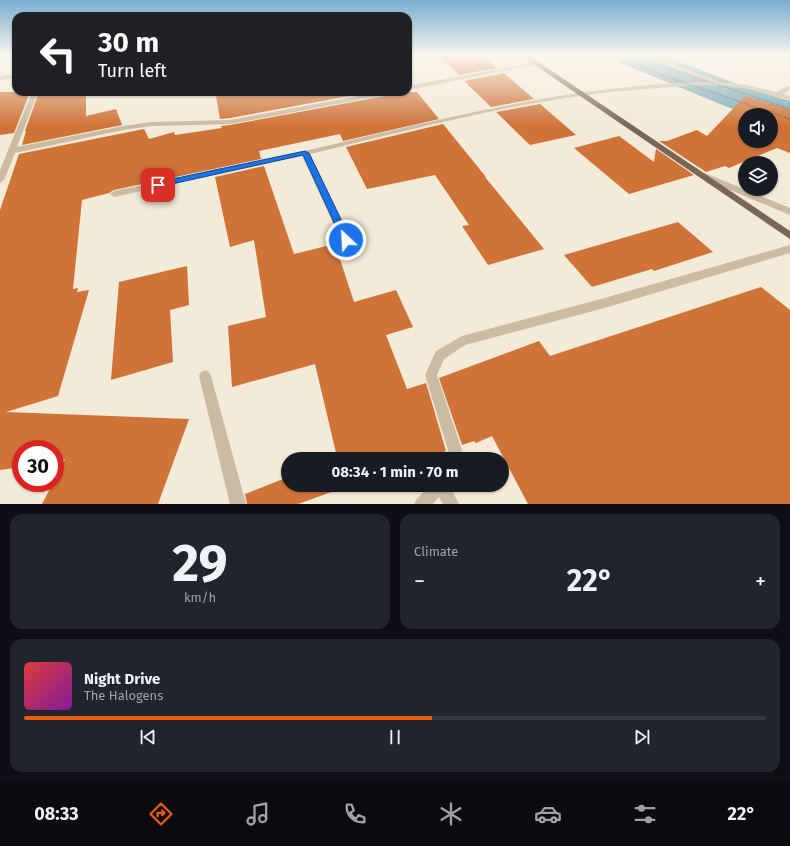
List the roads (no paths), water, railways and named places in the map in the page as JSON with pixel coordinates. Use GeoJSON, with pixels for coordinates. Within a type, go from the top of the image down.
{"type":"FeatureCollection","features":[{"type":"Feature","properties":{"kind":"main road"},"geometry":{"type":"LineString","coordinates":[[556,79],[790,236]]}},
{"type":"Feature","properties":{"kind":"street"},"geometry":{"type":"LineString","coordinates":[[412,87],[458,79]]}},
{"type":"Feature","properties":{"kind":"street"},"geometry":{"type":"LineString","coordinates":[[705,79],[720,84],[777,94],[790,98]]}},
{"type":"Feature","properties":{"kind":"street"},"geometry":{"type":"LineString","coordinates":[[114,194],[305,153],[473,113],[578,94],[642,87],[720,84]]}},
{"type":"Feature","properties":{"kind":"street"},"geometry":{"type":"LineString","coordinates":[[777,94],[790,87]]}},
{"type":"Feature","properties":{"kind":"street"},"geometry":{"type":"LineString","coordinates":[[0,180],[33,96]]}},
{"type":"Feature","properties":{"kind":"street"},"geometry":{"type":"LineString","coordinates":[[11,151],[123,128],[151,124],[230,122],[369,96]]}},
{"type":"Feature","properties":{"kind":"street"},"geometry":{"type":"LineString","coordinates":[[305,153],[346,240]]}},
{"type":"Feature","properties":{"kind":"street"},"geometry":{"type":"LineString","coordinates":[[698,173],[790,212]]}},
{"type":"Feature","properties":{"kind":"street"},"geometry":{"type":"LineString","coordinates":[[454,452],[455,450],[432,374],[440,355],[462,342],[601,304],[790,249]]}},
{"type":"Feature","properties":{"kind":"street"},"geometry":{"type":"LineString","coordinates":[[205,376],[238,504]]}},
{"type":"Feature","properties":{"kind":"street"},"geometry":{"type":"LineString","coordinates":[[422,504],[434,492]]}},
{"type":"Feature","properties":{"kind":"street"},"geometry":{"type":"LineString","coordinates":[[445,492],[451,504]]}},
{"type":"Feature","properties":{"kind":"waterway"},"geometry":{"type":"LineString","coordinates":[[690,79],[739,98],[790,115]]}},
{"type":"Feature","properties":{"kind":"railway"},"geometry":{"type":"LineString","coordinates":[[672,79],[790,119]]}},
{"type":"Feature","properties":{"kind":"railway"},"geometry":{"type":"LineString","coordinates":[[699,79],[790,109]]}}]}
